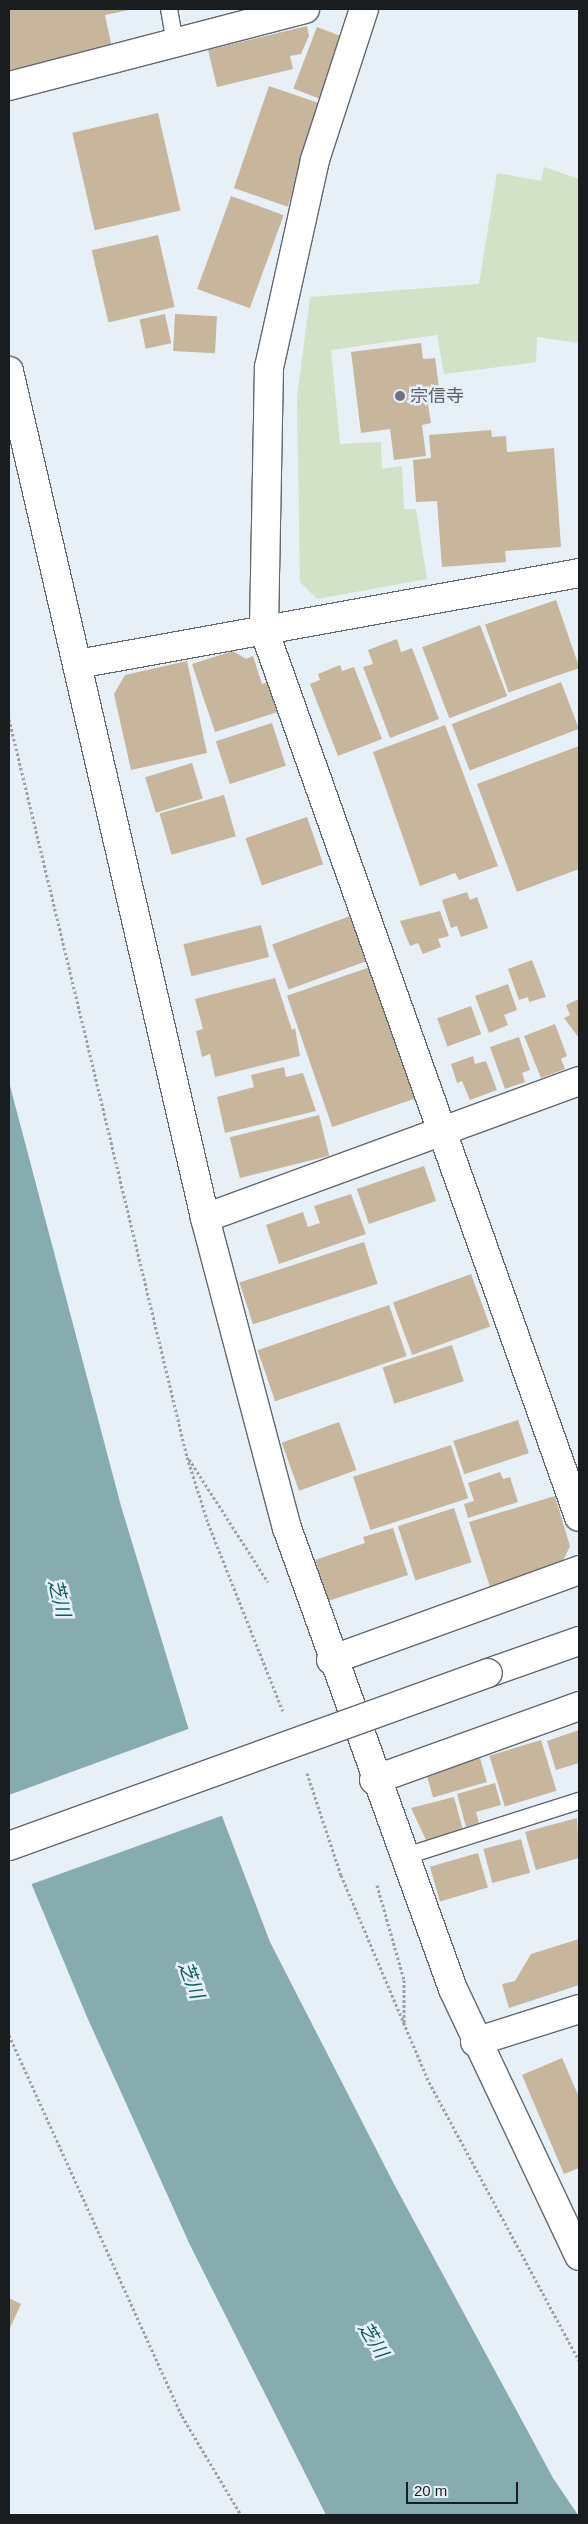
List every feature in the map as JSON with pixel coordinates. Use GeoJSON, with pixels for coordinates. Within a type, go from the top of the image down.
{"type":"FeatureCollection","features":[{"type":"Feature","properties":{"kind":"street"},"geometry":{"type":"LineString","coordinates":[[9,86],[304,9]]}},
{"type":"Feature","properties":{"kind":"street"},"geometry":{"type":"LineString","coordinates":[[364,9],[315,160],[269,367],[264,630],[579,1517]]}},
{"type":"Feature","properties":{"kind":"street"},"geometry":{"type":"LineString","coordinates":[[9,371],[205,1218],[287,1528],[374,1780],[476,2042],[579,2256]]}},
{"type":"Feature","properties":{"kind":"street"},"geometry":{"type":"LineString","coordinates":[[78,664],[579,573]]}},
{"type":"Feature","properties":{"kind":"street"},"geometry":{"type":"LineString","coordinates":[[205,1218],[442,1134],[579,1081]]}},
{"type":"Feature","properties":{"kind":"street"},"geometry":{"type":"LineString","coordinates":[[331,1660],[579,1570]]}},
{"type":"Feature","properties":{"kind":"street"},"geometry":{"type":"LineString","coordinates":[[9,1846],[294,1741],[579,1640]]}},
{"type":"Feature","properties":{"kind":"street"},"geometry":{"type":"LineString","coordinates":[[374,1780],[579,1706]]}},
{"type":"Feature","properties":{"kind":"street"},"geometry":{"type":"LineString","coordinates":[[476,2042],[579,2009]]}},
{"type":"Feature","properties":{"kind":"lane"},"geometry":{"type":"LineString","coordinates":[[169,9],[175,44]]}},
{"type":"Feature","properties":{"kind":"lane"},"geometry":{"type":"LineString","coordinates":[[403,1857],[579,1801]]}},
{"type":"Feature","properties":{"kind":"path"},"geometry":{"type":"LineString","coordinates":[[9,719],[187,1457],[208,1523],[294,1741],[341,1875],[425,2074],[579,2360]]}},
{"type":"Feature","properties":{"kind":"path"},"geometry":{"type":"LineString","coordinates":[[9,2035],[182,2416],[241,2515]]}},
{"type":"Feature","properties":{"kind":"green space"},"geometry":{"type":"Polygon","coordinates":[[[544,167],[579,179],[579,343],[537,337],[536,362],[444,374],[437,335],[331,350],[340,444],[381,442],[382,469],[402,466],[404,509],[416,509],[427,579],[317,599],[300,582],[297,398],[310,297],[479,284],[497,173],[541,181],[544,167]]]}},
{"type":"Feature","properties":{"kind":"water","name":"芝川"},"geometry":{"type":"Polygon","coordinates":[[[9,1082],[121,1506],[188,1727],[270,1942],[394,2184],[553,2478],[578,2515],[326,2515],[190,2245],[87,2017],[9,1830],[9,1082]]]}},
{"type":"Feature","properties":{"kind":"pier"},"geometry":{"type":"Polygon","coordinates":[[[191,1728],[224,1815],[29,1885],[9,1836],[9,1795],[191,1728]]]}},
{"type":"Feature","properties":{"kind":"building"},"geometry":{"type":"Polygon","coordinates":[[[9,9],[129,10],[105,15],[112,48],[9,70],[9,9]]]}},
{"type":"Feature","properties":{"kind":"building"},"geometry":{"type":"Polygon","coordinates":[[[307,26],[309,36],[301,54],[290,56],[293,69],[217,87],[208,50],[307,26]]]}},
{"type":"Feature","properties":{"kind":"building"},"geometry":{"type":"Polygon","coordinates":[[[317,27],[343,37],[319,99],[293,89],[317,27]]]}},
{"type":"Feature","properties":{"kind":"building"},"geometry":{"type":"Polygon","coordinates":[[[269,86],[323,105],[288,207],[234,188],[269,86]]]}},
{"type":"Feature","properties":{"kind":"building"},"geometry":{"type":"Polygon","coordinates":[[[158,113],[180,210],[95,230],[72,133],[158,113]]]}},
{"type":"Feature","properties":{"kind":"building"},"geometry":{"type":"Polygon","coordinates":[[[231,196],[284,215],[250,308],[197,289],[231,196]]]}},
{"type":"Feature","properties":{"kind":"building"},"geometry":{"type":"Polygon","coordinates":[[[158,235],[175,307],[108,322],[92,250],[158,235]]]}},
{"type":"Feature","properties":{"kind":"building"},"geometry":{"type":"Polygon","coordinates":[[[165,314],[171,343],[146,349],[140,319],[165,314]]]}},
{"type":"Feature","properties":{"kind":"building"},"geometry":{"type":"Polygon","coordinates":[[[175,314],[217,316],[215,353],[173,351],[175,314]]]}},
{"type":"Feature","properties":{"kind":"building"},"geometry":{"type":"Polygon","coordinates":[[[421,343],[423,359],[435,358],[441,402],[428,404],[431,423],[422,425],[426,456],[394,460],[390,429],[361,433],[351,352],[421,343]]]}},
{"type":"Feature","properties":{"kind":"building"},"geometry":{"type":"Polygon","coordinates":[[[491,430],[492,437],[506,436],[507,452],[554,448],[561,547],[505,551],[506,562],[442,567],[437,501],[416,502],[413,460],[431,458],[429,435],[491,430]]]}},
{"type":"Feature","properties":{"kind":"building"},"geometry":{"type":"Polygon","coordinates":[[[556,600],[579,668],[509,692],[485,624],[556,600]]]}},
{"type":"Feature","properties":{"kind":"building"},"geometry":{"type":"Polygon","coordinates":[[[480,625],[507,696],[449,718],[422,647],[480,625]]]}},
{"type":"Feature","properties":{"kind":"building"},"geometry":{"type":"Polygon","coordinates":[[[397,639],[401,652],[412,648],[439,719],[390,738],[363,667],[373,664],[368,650],[397,639]]]}},
{"type":"Feature","properties":{"kind":"building"},"geometry":{"type":"Polygon","coordinates":[[[233,651],[246,659],[253,656],[262,684],[269,682],[278,712],[215,732],[192,664],[233,651]]]}},
{"type":"Feature","properties":{"kind":"building"},"geometry":{"type":"Polygon","coordinates":[[[187,661],[207,753],[131,770],[114,694],[125,675],[187,661]]]}},
{"type":"Feature","properties":{"kind":"building"},"geometry":{"type":"Polygon","coordinates":[[[340,665],[342,671],[354,667],[382,739],[338,756],[310,684],[320,680],[318,674],[340,665]]]}},
{"type":"Feature","properties":{"kind":"building"},"geometry":{"type":"Polygon","coordinates":[[[561,682],[579,729],[470,771],[452,724],[561,682]]]}},
{"type":"Feature","properties":{"kind":"building"},"geometry":{"type":"Polygon","coordinates":[[[272,723],[286,766],[230,784],[216,741],[272,723]]]}},
{"type":"Feature","properties":{"kind":"building"},"geometry":{"type":"Polygon","coordinates":[[[445,725],[498,866],[459,880],[455,873],[420,886],[373,752],[445,725]]]}},
{"type":"Feature","properties":{"kind":"building"},"geometry":{"type":"Polygon","coordinates":[[[579,746],[579,869],[517,892],[477,784],[579,746]]]}},
{"type":"Feature","properties":{"kind":"building"},"geometry":{"type":"Polygon","coordinates":[[[192,763],[203,798],[156,813],[145,777],[192,763]]]}},
{"type":"Feature","properties":{"kind":"building"},"geometry":{"type":"Polygon","coordinates":[[[224,795],[236,836],[171,855],[160,813],[224,795]]]}},
{"type":"Feature","properties":{"kind":"building"},"geometry":{"type":"Polygon","coordinates":[[[307,817],[323,864],[262,885],[246,838],[307,817]]]}},
{"type":"Feature","properties":{"kind":"building"},"geometry":{"type":"Polygon","coordinates":[[[467,892],[470,900],[477,897],[488,928],[461,937],[457,926],[451,928],[442,900],[467,892]]]}},
{"type":"Feature","properties":{"kind":"building"},"geometry":{"type":"Polygon","coordinates":[[[440,911],[449,936],[438,939],[441,947],[423,954],[418,943],[410,946],[400,921],[440,911]]]}},
{"type":"Feature","properties":{"kind":"building"},"geometry":{"type":"Polygon","coordinates":[[[353,915],[369,960],[289,990],[272,944],[353,915]]]}},
{"type":"Feature","properties":{"kind":"building"},"geometry":{"type":"Polygon","coordinates":[[[261,925],[269,957],[191,976],[183,944],[261,925]]]}},
{"type":"Feature","properties":{"kind":"building"},"geometry":{"type":"Polygon","coordinates":[[[532,960],[546,997],[529,1002],[528,997],[519,1000],[508,969],[532,960]]]}},
{"type":"Feature","properties":{"kind":"building"},"geometry":{"type":"Polygon","coordinates":[[[373,966],[418,1097],[332,1127],[287,996],[373,966]]]}},
{"type":"Feature","properties":{"kind":"building"},"geometry":{"type":"Polygon","coordinates":[[[275,978],[292,1030],[295,1028],[300,1056],[215,1077],[210,1054],[202,1057],[196,1031],[203,1029],[195,999],[275,978]]]}},
{"type":"Feature","properties":{"kind":"building"},"geometry":{"type":"Polygon","coordinates":[[[508,984],[517,1010],[504,1015],[508,1025],[489,1033],[475,996],[508,984]]]}},
{"type":"Feature","properties":{"kind":"building"},"geometry":{"type":"Polygon","coordinates":[[[579,999],[579,1038],[564,1018],[570,1015],[566,1005],[579,999]]]}},
{"type":"Feature","properties":{"kind":"building"},"geometry":{"type":"Polygon","coordinates":[[[471,1006],[481,1034],[447,1047],[437,1018],[471,1006]]]}},
{"type":"Feature","properties":{"kind":"building"},"geometry":{"type":"Polygon","coordinates":[[[555,1024],[567,1056],[561,1059],[565,1069],[541,1078],[524,1036],[555,1024]]]}},
{"type":"Feature","properties":{"kind":"building"},"geometry":{"type":"Polygon","coordinates":[[[519,1037],[530,1070],[522,1073],[525,1082],[505,1089],[490,1047],[519,1037]]]}},
{"type":"Feature","properties":{"kind":"building"},"geometry":{"type":"Polygon","coordinates":[[[473,1056],[475,1064],[486,1061],[497,1090],[470,1100],[462,1081],[457,1083],[451,1064],[473,1056]]]}},
{"type":"Feature","properties":{"kind":"building"},"geometry":{"type":"Polygon","coordinates":[[[284,1067],[286,1077],[303,1073],[316,1111],[225,1133],[217,1097],[254,1087],[251,1075],[284,1067]]]}},
{"type":"Feature","properties":{"kind":"building"},"geometry":{"type":"Polygon","coordinates":[[[319,1115],[329,1156],[240,1178],[230,1137],[319,1115]]]}},
{"type":"Feature","properties":{"kind":"building"},"geometry":{"type":"Polygon","coordinates":[[[424,1166],[436,1201],[369,1224],[357,1189],[424,1166]]]}},
{"type":"Feature","properties":{"kind":"building"},"geometry":{"type":"Polygon","coordinates":[[[351,1194],[366,1234],[279,1264],[266,1225],[303,1212],[308,1227],[320,1223],[314,1206],[351,1194]]]}},
{"type":"Feature","properties":{"kind":"building"},"geometry":{"type":"Polygon","coordinates":[[[364,1242],[378,1284],[253,1324],[239,1282],[364,1242]]]}},
{"type":"Feature","properties":{"kind":"building"},"geometry":{"type":"Polygon","coordinates":[[[471,1274],[490,1327],[412,1355],[393,1302],[471,1274]]]}},
{"type":"Feature","properties":{"kind":"building"},"geometry":{"type":"Polygon","coordinates":[[[389,1305],[407,1356],[275,1401],[258,1350],[389,1305]]]}},
{"type":"Feature","properties":{"kind":"building"},"geometry":{"type":"Polygon","coordinates":[[[452,1345],[464,1381],[394,1404],[383,1368],[452,1345]]]}},
{"type":"Feature","properties":{"kind":"building"},"geometry":{"type":"Polygon","coordinates":[[[518,1420],[529,1453],[464,1474],[453,1441],[518,1420]]]}},
{"type":"Feature","properties":{"kind":"building"},"geometry":{"type":"Polygon","coordinates":[[[339,1422],[356,1470],[299,1491],[282,1443],[339,1422]]]}},
{"type":"Feature","properties":{"kind":"building"},"geometry":{"type":"Polygon","coordinates":[[[451,1445],[468,1498],[370,1530],[353,1477],[451,1445]]]}},
{"type":"Feature","properties":{"kind":"building"},"geometry":{"type":"Polygon","coordinates":[[[500,1472],[503,1479],[510,1477],[518,1502],[468,1518],[464,1504],[474,1501],[468,1483],[500,1472]]]}},
{"type":"Feature","properties":{"kind":"building"},"geometry":{"type":"Polygon","coordinates":[[[555,1496],[570,1546],[561,1565],[490,1587],[469,1522],[555,1496]]]}},
{"type":"Feature","properties":{"kind":"building"},"geometry":{"type":"Polygon","coordinates":[[[454,1508],[472,1562],[416,1580],[398,1526],[454,1508]]]}},
{"type":"Feature","properties":{"kind":"building"},"geometry":{"type":"Polygon","coordinates":[[[393,1528],[408,1575],[328,1601],[315,1560],[365,1543],[363,1537],[393,1528]]]}},
{"type":"Feature","properties":{"kind":"building"},"geometry":{"type":"Polygon","coordinates":[[[579,1730],[579,1763],[556,1770],[547,1741],[579,1730]]]}},
{"type":"Feature","properties":{"kind":"building"},"geometry":{"type":"Polygon","coordinates":[[[541,1740],[556,1791],[505,1806],[489,1756],[541,1740]]]}},
{"type":"Feature","properties":{"kind":"building"},"geometry":{"type":"Polygon","coordinates":[[[480,1758],[487,1782],[433,1797],[426,1773],[480,1758]]]}},
{"type":"Feature","properties":{"kind":"building"},"geometry":{"type":"Polygon","coordinates":[[[495,1783],[501,1805],[476,1812],[479,1823],[466,1827],[457,1794],[495,1783]]]}},
{"type":"Feature","properties":{"kind":"building"},"geometry":{"type":"Polygon","coordinates":[[[454,1797],[463,1830],[426,1840],[411,1808],[454,1797]]]}},
{"type":"Feature","properties":{"kind":"building"},"geometry":{"type":"Polygon","coordinates":[[[577,1818],[579,1858],[536,1870],[525,1832],[577,1818]]]}},
{"type":"Feature","properties":{"kind":"building"},"geometry":{"type":"Polygon","coordinates":[[[521,1839],[530,1873],[492,1883],[483,1849],[521,1839]]]}},
{"type":"Feature","properties":{"kind":"building"},"geometry":{"type":"Polygon","coordinates":[[[478,1853],[488,1888],[440,1901],[430,1867],[478,1853]]]}},
{"type":"Feature","properties":{"kind":"building"},"geometry":{"type":"Polygon","coordinates":[[[579,1939],[579,1985],[509,2008],[502,1984],[515,1981],[531,1954],[579,1939]]]}},
{"type":"Feature","properties":{"kind":"building"},"geometry":{"type":"Polygon","coordinates":[[[562,2058],[579,2097],[579,2168],[564,2174],[522,2075],[562,2058]]]}},
{"type":"Feature","properties":{"kind":"building"},"geometry":{"type":"Polygon","coordinates":[[[9,2298],[21,2304],[9,2330],[9,2298]]]}},
{"type":"Feature","properties":{"kind":"place","name":"宗信寺"},"geometry":{"type":"Point","coordinates":[400,396]}}]}
